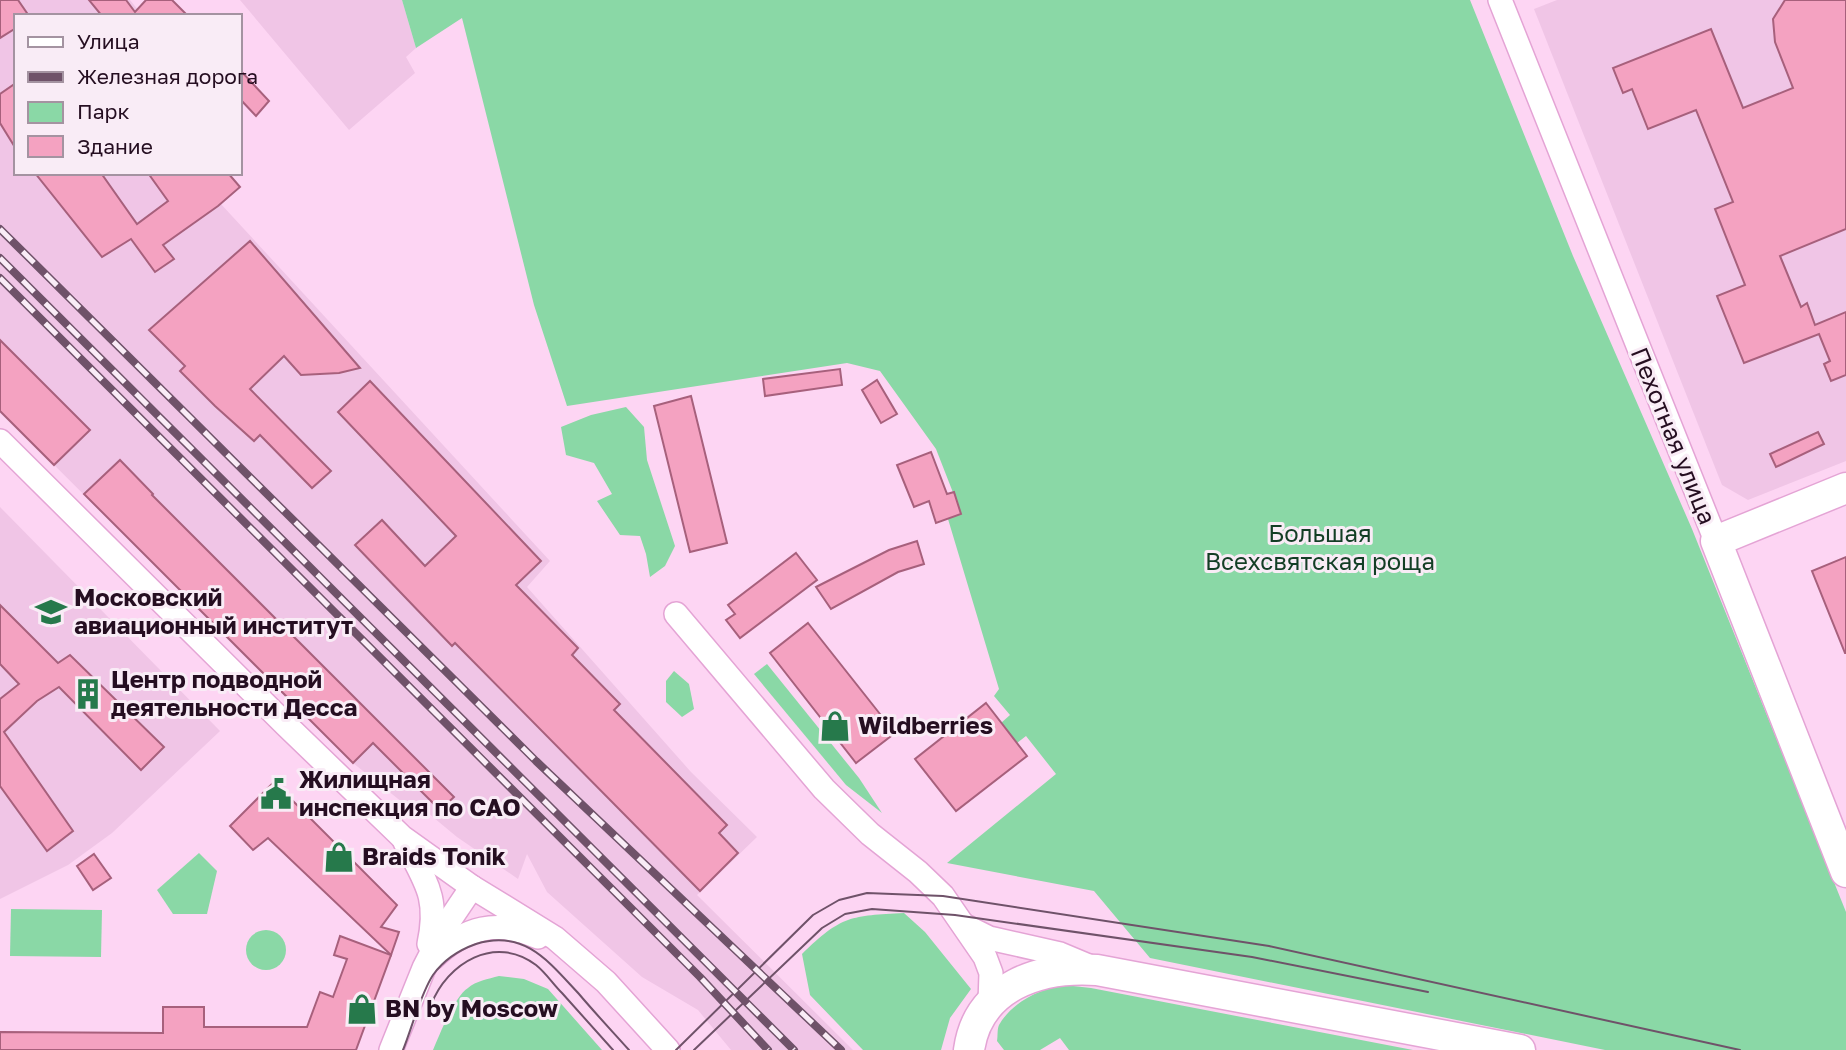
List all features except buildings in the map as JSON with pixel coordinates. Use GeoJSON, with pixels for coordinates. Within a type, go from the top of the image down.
{"type":"FeatureCollection","features":[{"type":"Feature","properties":{"kind":"main road"},"geometry":{"type":"LineString","coordinates":[[1716,541],[1846,488]]}},
{"type":"Feature","properties":{"kind":"main road","name":"Пехотная улица"},"geometry":{"type":"LineString","coordinates":[[1716,541],[1846,872]]}},
{"type":"Feature","properties":{"kind":"main road"},"geometry":{"type":"LineString","coordinates":[[969,1050],[971,1033],[990,1003],[1007,989],[1051,970],[1072,968],[1097,970],[1520,1050]]}},
{"type":"Feature","properties":{"kind":"street","name":"Пехотная улица"},"geometry":{"type":"LineString","coordinates":[[1500,0],[1716,541]]}},
{"type":"Feature","properties":{"kind":"street"},"geometry":{"type":"LineString","coordinates":[[0,440],[276,716],[402,837],[472,887],[555,938],[606,982],[668,1050]]}},
{"type":"Feature","properties":{"kind":"street"},"geometry":{"type":"LineString","coordinates":[[676,614],[824,789],[870,834],[926,879],[965,926],[985,957],[991,973],[990,1003]]}},
{"type":"Feature","properties":{"kind":"street"},"geometry":{"type":"LineString","coordinates":[[402,837],[426,883],[434,908],[424,968]]}},
{"type":"Feature","properties":{"kind":"street"},"geometry":{"type":"LineString","coordinates":[[391,1050],[424,968],[445,927],[472,887]]}},
{"type":"Feature","properties":{"kind":"street"},"geometry":{"type":"LineString","coordinates":[[424,968],[466,933],[497,926],[524,931],[568,951]]}},
{"type":"Feature","properties":{"kind":"street"},"geometry":{"type":"LineString","coordinates":[[965,926],[977,934],[1060,954],[1097,970]]}},
{"type":"Feature","properties":{"kind":"shaded area"},"geometry":{"type":"Polygon","coordinates":[[[0,0],[130,0],[141,14],[14,14],[14,175],[204,175],[220,203],[550,561],[527,587],[691,772],[757,837],[697,895],[853,1050],[731,1050],[698,1010],[642,977],[547,892],[527,854],[518,879],[457,837],[422,808],[417,814],[353,763],[0,411],[0,0]]]}},
{"type":"Feature","properties":{"kind":"shaded area"},"geometry":{"type":"Polygon","coordinates":[[[240,0],[402,0],[416,48],[406,57],[415,73],[349,130],[240,0]]]}},
{"type":"Feature","properties":{"kind":"shaded area"},"geometry":{"type":"Polygon","coordinates":[[[1557,0],[1846,0],[1846,461],[1748,500],[1722,485],[1534,9],[1557,0]]]}},
{"type":"Feature","properties":{"kind":"shaded area","name":"Московский авиационный институт"},"geometry":{"type":"Polygon","coordinates":[[[0,507],[220,731],[112,833],[68,865],[0,899],[0,507]]]}},
{"type":"Feature","properties":{"kind":"green space","name":"Большая Всехсвятская роща"},"geometry":{"type":"Polygon","coordinates":[[[402,0],[1470,0],[1573,256],[1692,529],[1846,912],[1846,1050],[1605,1050],[1150,958],[1094,891],[947,863],[1056,774],[1026,736],[1017,743],[1001,723],[1010,715],[994,696],[999,689],[948,519],[961,513],[936,449],[880,371],[847,363],[567,406],[534,305],[462,18],[416,48],[402,0]]]}},
{"type":"Feature","properties":{"kind":"green space"},"geometry":{"type":"Polygon","coordinates":[[[626,407],[644,427],[647,460],[675,546],[665,566],[650,577],[640,536],[620,535],[597,501],[612,494],[594,463],[566,455],[561,427],[591,415],[626,407]]]}},
{"type":"Feature","properties":{"kind":"green space"},"geometry":{"type":"Polygon","coordinates":[[[767,664],[859,778],[882,813],[846,785],[754,674],[767,664]]]}},
{"type":"Feature","properties":{"kind":"green space"},"geometry":{"type":"Polygon","coordinates":[[[674,671],[689,684],[694,709],[682,717],[666,702],[666,681],[674,671]]]}},
{"type":"Feature","properties":{"kind":"green space"},"geometry":{"type":"Polygon","coordinates":[[[199,853],[217,871],[207,914],[173,914],[157,890],[199,853]]]}},
{"type":"Feature","properties":{"kind":"green space"},"geometry":{"type":"Polygon","coordinates":[[[11,909],[102,910],[101,957],[10,956],[11,909]]]}},
{"type":"Feature","properties":{"kind":"green space"},"geometry":{"type":"Polygon","coordinates":[[[904,913],[925,932],[971,989],[950,1018],[941,1050],[863,1050],[810,995],[802,954],[827,932],[848,920],[871,915],[904,913]]]}},
{"type":"Feature","properties":{"kind":"green space"},"geometry":{"type":"Polygon","coordinates":[[[266,930],[280,936],[286,950],[280,964],[266,970],[252,964],[246,950],[252,936],[266,930]]]}},
{"type":"Feature","properties":{"kind":"green space"},"geometry":{"type":"Polygon","coordinates":[[[499,976],[524,979],[548,989],[602,1050],[433,1050],[448,1016],[463,993],[482,980],[499,976]]]}},
{"type":"Feature","properties":{"kind":"green space"},"geometry":{"type":"Polygon","coordinates":[[[1064,985],[1413,1050],[1069,1050],[1060,1038],[1040,1050],[1004,1050],[997,1041],[998,1027],[1011,1010],[1027,998],[1064,985]]]}},
{"type":"Feature","properties":{"kind":"tram line"},"geometry":{"type":"LineString","coordinates":[[676,1050],[813,915],[839,900],[867,893],[943,896],[1269,946],[1740,1050]]}},
{"type":"Feature","properties":{"kind":"tram line"},"geometry":{"type":"LineString","coordinates":[[694,1050],[822,928],[845,914],[872,909],[955,915],[1252,957],[1428,992]]}},
{"type":"Feature","properties":{"kind":"tram line"},"geometry":{"type":"LineString","coordinates":[[403,1050],[424,992],[437,970],[464,949],[493,941],[509,941],[535,951],[579,994],[629,1050]]}},
{"type":"Feature","properties":{"kind":"tram line"},"geometry":{"type":"LineString","coordinates":[[431,1005],[438,990],[460,966],[489,953],[505,952],[520,956],[543,971],[613,1050]]}},
{"type":"Feature","properties":{"kind":"railway"},"geometry":{"type":"LineString","coordinates":[[0,229],[536,761],[841,1050]]}},
{"type":"Feature","properties":{"kind":"railway"},"geometry":{"type":"LineString","coordinates":[[0,258],[794,1050]]}},
{"type":"Feature","properties":{"kind":"railway"},"geometry":{"type":"LineString","coordinates":[[0,278],[700,977],[768,1050]]}},
{"type":"Feature","properties":{"kind":"place","name":"Московский авиационный институт"},"geometry":{"type":"Point","coordinates":[51,612]}},
{"type":"Feature","properties":{"kind":"place","name":"Центр подводной деятельности Десса"},"geometry":{"type":"Point","coordinates":[88,694]}},
{"type":"Feature","properties":{"kind":"place","name":"Wildberries"},"geometry":{"type":"Point","coordinates":[835,726]}},
{"type":"Feature","properties":{"kind":"place","name":"Жилищная инспекция по САО"},"geometry":{"type":"Point","coordinates":[276,794]}},
{"type":"Feature","properties":{"kind":"place","name":"Braids Tonik"},"geometry":{"type":"Point","coordinates":[339,857]}},
{"type":"Feature","properties":{"kind":"place","name":"BN by Moscow"},"geometry":{"type":"Point","coordinates":[362,1009]}}]}
